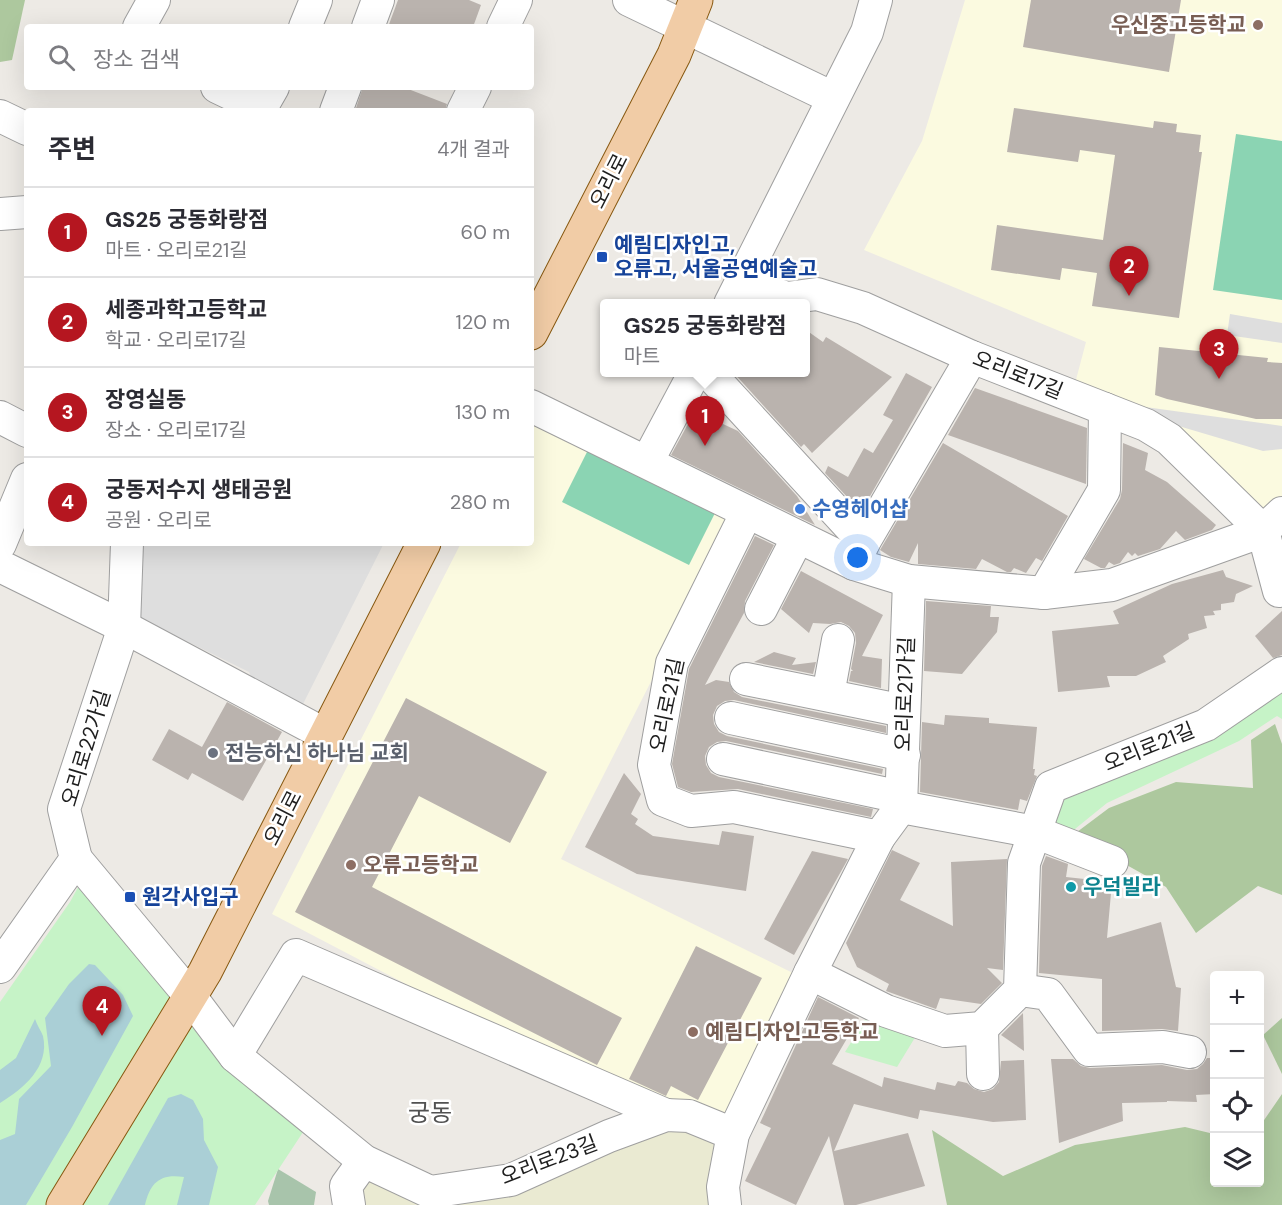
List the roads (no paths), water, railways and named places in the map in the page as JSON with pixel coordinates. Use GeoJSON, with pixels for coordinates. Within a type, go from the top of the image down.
{"type":"FeatureCollection","features":[{"type":"Feature","properties":{"kind":"main road","name":"오리로"},"geometry":{"type":"LineString","coordinates":[[534,327],[674,55],[691,14]]}},
{"type":"Feature","properties":{"kind":"main road","name":"오리로"},"geometry":{"type":"LineString","coordinates":[[63,1205],[205,972],[422,546]]}},
{"type":"Feature","properties":{"kind":"street"},"geometry":{"type":"LineString","coordinates":[[141,24],[154,0]]}},
{"type":"Feature","properties":{"kind":"street"},"geometry":{"type":"LineString","coordinates":[[306,24],[316,0]]}},
{"type":"Feature","properties":{"kind":"street"},"geometry":{"type":"LineString","coordinates":[[369,24],[378,0]]}},
{"type":"Feature","properties":{"kind":"street"},"geometry":{"type":"LineString","coordinates":[[504,24],[516,0]]}},
{"type":"Feature","properties":{"kind":"street"},"geometry":{"type":"LineString","coordinates":[[628,0],[691,14],[833,98]]}},
{"type":"Feature","properties":{"kind":"street","name":"오리로17길"},"geometry":{"type":"LineString","coordinates":[[876,0],[867,32],[735,293],[787,298],[817,294],[863,308],[972,357],[1146,425],[1169,439],[1273,522]]}},
{"type":"Feature","properties":{"kind":"street"},"geometry":{"type":"LineString","coordinates":[[337,108],[344,90]]}},
{"type":"Feature","properties":{"kind":"street"},"geometry":{"type":"LineString","coordinates":[[464,108],[474,90]]}},
{"type":"Feature","properties":{"kind":"street"},"geometry":{"type":"LineString","coordinates":[[223,97],[267,102]]}},
{"type":"Feature","properties":{"kind":"street"},"geometry":{"type":"LineString","coordinates":[[0,116],[24,128]]}},
{"type":"Feature","properties":{"kind":"street"},"geometry":{"type":"LineString","coordinates":[[0,214],[24,212]]}},
{"type":"Feature","properties":{"kind":"street"},"geometry":{"type":"LineString","coordinates":[[859,553],[972,357]]}},
{"type":"Feature","properties":{"kind":"street"},"geometry":{"type":"LineString","coordinates":[[648,462],[692,377]]}},
{"type":"Feature","properties":{"kind":"street"},"geometry":{"type":"LineString","coordinates":[[712,377],[859,553]]}},
{"type":"Feature","properties":{"kind":"street"},"geometry":{"type":"LineString","coordinates":[[534,407],[798,537],[859,553],[909,581],[1044,593],[1112,585],[1273,522],[1279,591],[1282,587]]}},
{"type":"Feature","properties":{"kind":"street"},"geometry":{"type":"LineString","coordinates":[[1044,593],[1104,489],[1105,409]]}},
{"type":"Feature","properties":{"kind":"street"},"geometry":{"type":"LineString","coordinates":[[0,417],[24,429]]}},
{"type":"Feature","properties":{"kind":"street"},"geometry":{"type":"LineString","coordinates":[[0,544],[24,486]]}},
{"type":"Feature","properties":{"kind":"street","name":"오리로21길"},"geometry":{"type":"LineString","coordinates":[[747,512],[672,663],[654,765],[663,800],[691,811],[734,807],[879,837]]}},
{"type":"Feature","properties":{"kind":"street"},"geometry":{"type":"LineString","coordinates":[[761,609],[798,537]]}},
{"type":"Feature","properties":{"kind":"street","name":"오리로22가길"},"geometry":{"type":"LineString","coordinates":[[76,860],[64,809],[124,627],[127,546]]}},
{"type":"Feature","properties":{"kind":"street"},"geometry":{"type":"LineString","coordinates":[[0,567],[124,627],[326,735]]}},
{"type":"Feature","properties":{"kind":"street","name":"오리로21가길"},"geometry":{"type":"LineString","coordinates":[[901,802],[909,581]]}},
{"type":"Feature","properties":{"kind":"street"},"geometry":{"type":"LineString","coordinates":[[799,775],[802,733],[838,640]]}},
{"type":"Feature","properties":{"kind":"street","name":"오리로21길"},"geometry":{"type":"LineString","coordinates":[[1035,832],[1051,787],[1206,724],[1282,673]]}},
{"type":"Feature","properties":{"kind":"street"},"geometry":{"type":"LineString","coordinates":[[746,679],[904,711]]}},
{"type":"Feature","properties":{"kind":"street"},"geometry":{"type":"LineString","coordinates":[[731,718],[904,755]]}},
{"type":"Feature","properties":{"kind":"street"},"geometry":{"type":"LineString","coordinates":[[723,759],[1035,832],[1112,862]]}},
{"type":"Feature","properties":{"kind":"street"},"geometry":{"type":"LineString","coordinates":[[725,1205],[723,1187],[733,1134],[810,973],[879,837],[901,802]]}},
{"type":"Feature","properties":{"kind":"street"},"geometry":{"type":"LineString","coordinates":[[810,973],[886,1011],[945,1031],[982,1028],[1020,990],[1024,864],[1035,832]]}},
{"type":"Feature","properties":{"kind":"street"},"geometry":{"type":"LineString","coordinates":[[0,967],[76,860],[190,996]]}},
{"type":"Feature","properties":{"kind":"street"},"geometry":{"type":"LineString","coordinates":[[235,1056],[296,955],[666,1115]]}},
{"type":"Feature","properties":{"kind":"street"},"geometry":{"type":"LineString","coordinates":[[1020,990],[1048,994],[1089,1050],[1163,1047],[1190,1052]]}},
{"type":"Feature","properties":{"kind":"street","name":"오리로23길"},"geometry":{"type":"LineString","coordinates":[[190,996],[235,1056],[364,1161],[430,1192],[510,1180],[609,1136],[666,1115],[689,1116],[733,1134]]}},
{"type":"Feature","properties":{"kind":"street"},"geometry":{"type":"LineString","coordinates":[[982,1028],[983,1074]]}},
{"type":"Feature","properties":{"kind":"street"},"geometry":{"type":"LineString","coordinates":[[349,1205],[346,1186],[364,1161]]}},
{"type":"Feature","properties":{"kind":"water"},"geometry":{"type":"Polygon","coordinates":[[[89,964],[95,965],[123,995],[133,1016],[26,1205],[0,1205],[0,1140],[15,1134],[19,1099],[51,1066],[45,1018],[69,984],[89,964]]]}},
{"type":"Feature","properties":{"kind":"water"},"geometry":{"type":"Polygon","coordinates":[[[35,1019],[43,1036],[44,1047],[39,1067],[26,1084],[0,1103],[0,1070],[16,1058],[35,1019]]]}},
{"type":"Feature","properties":{"kind":"water"},"geometry":{"type":"Polygon","coordinates":[[[181,1094],[193,1100],[203,1119],[204,1140],[218,1167],[209,1205],[177,1205],[184,1177],[176,1176],[157,1181],[145,1205],[108,1205],[168,1098],[181,1094]]]}},
{"type":"Feature","properties":{"kind":"place","name":"우신중고등학교"},"geometry":{"type":"Point","coordinates":[1258,25]}},
{"type":"Feature","properties":{"kind":"place","name":"예림디자인고, 오류고, 서울공연예술고"},"geometry":{"type":"Point","coordinates":[602,257]}},
{"type":"Feature","properties":{"kind":"place","name":"세종과학고등학교"},"geometry":{"type":"Point","coordinates":[1129,296]}},
{"type":"Feature","properties":{"kind":"place","name":"장영실동"},"geometry":{"type":"Point","coordinates":[1219,379]}},
{"type":"Feature","properties":{"kind":"place","name":"GS25 궁동화랑점"},"geometry":{"type":"Point","coordinates":[705,446]}},
{"type":"Feature","properties":{"kind":"place","name":"수영헤어샵"},"geometry":{"type":"Point","coordinates":[800,509]}},
{"type":"Feature","properties":{"kind":"place","name":"전능하신 하나님 교회"},"geometry":{"type":"Point","coordinates":[213,753]}},
{"type":"Feature","properties":{"kind":"place","name":"오류고등학교"},"geometry":{"type":"Point","coordinates":[351,865]}},
{"type":"Feature","properties":{"kind":"place","name":"우덕빌라"},"geometry":{"type":"Point","coordinates":[1071,887]}},
{"type":"Feature","properties":{"kind":"place","name":"원각사입구"},"geometry":{"type":"Point","coordinates":[130,897]}},
{"type":"Feature","properties":{"kind":"place","name":"예림디자인고등학교"},"geometry":{"type":"Point","coordinates":[693,1032]}},
{"type":"Feature","properties":{"kind":"place","name":"궁동저수지 생태공원"},"geometry":{"type":"Point","coordinates":[102,1036]}},
{"type":"Feature","properties":{"kind":"district","name":"궁동"},"geometry":{"type":"Point","coordinates":[430,1112]}}]}
